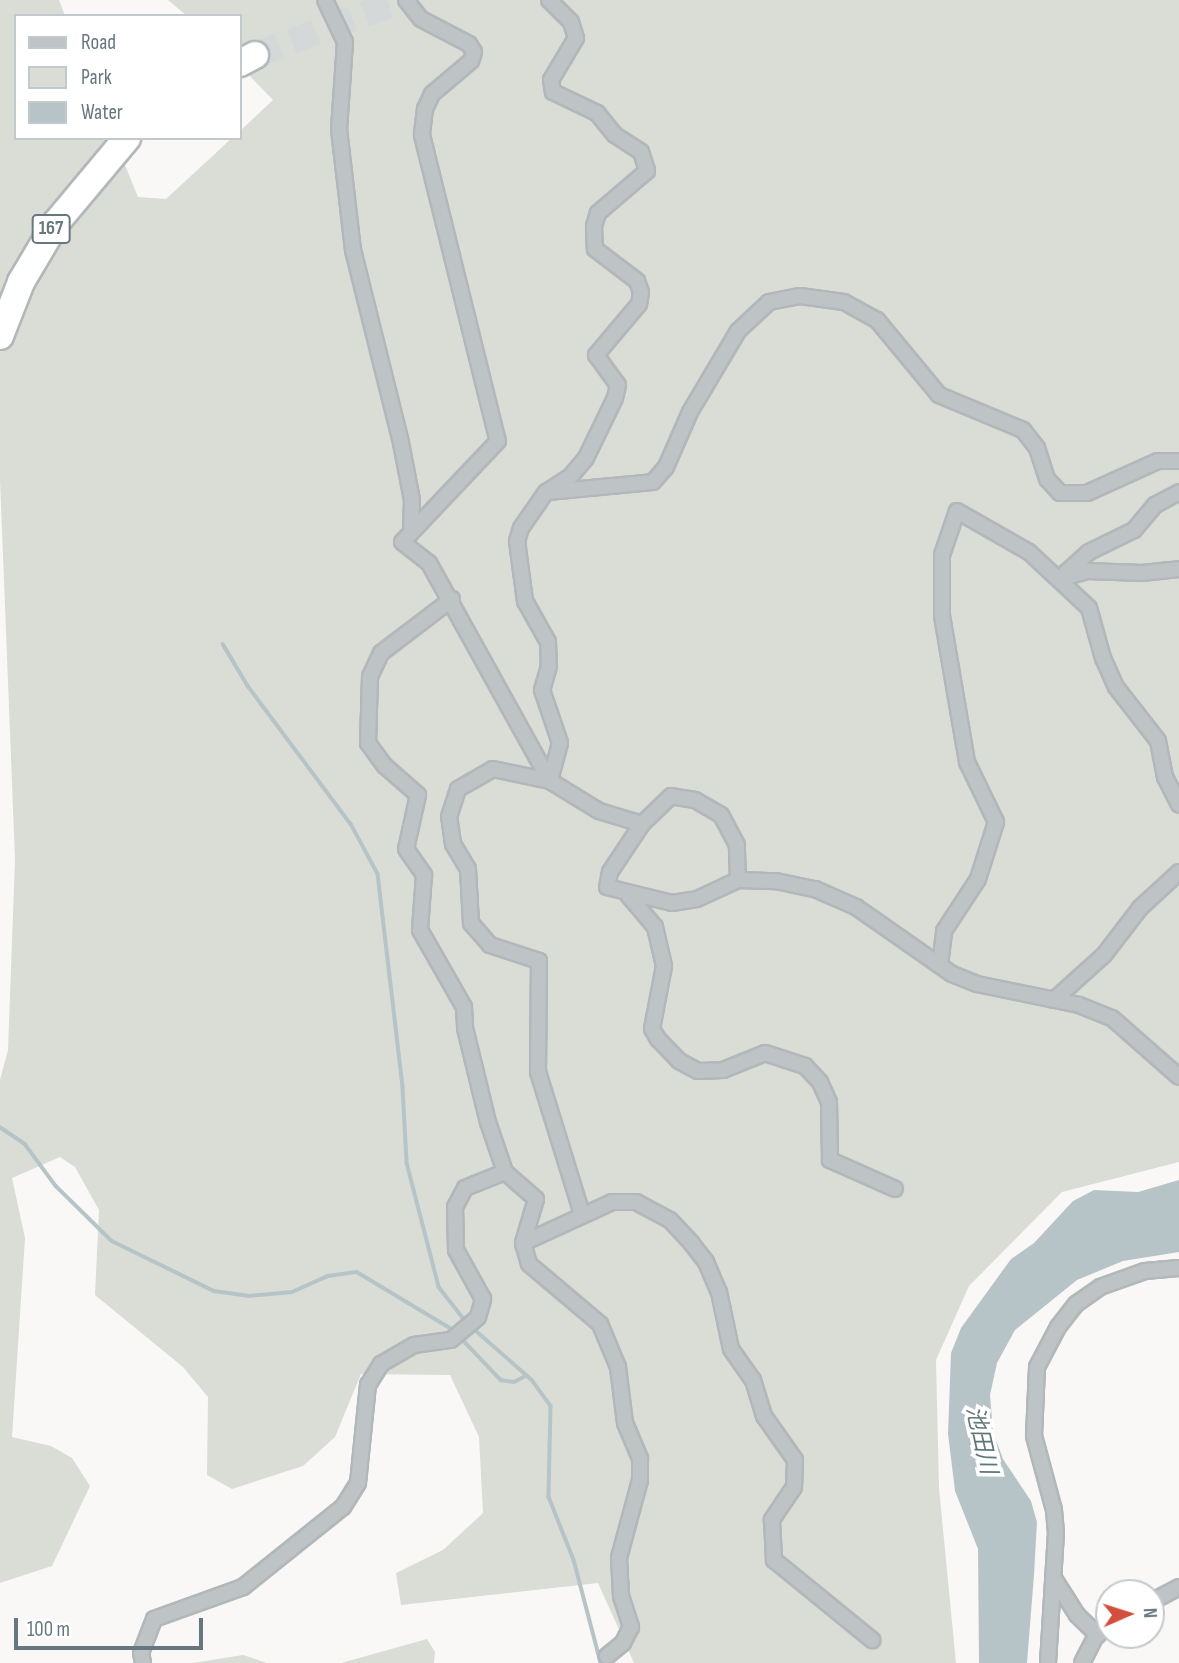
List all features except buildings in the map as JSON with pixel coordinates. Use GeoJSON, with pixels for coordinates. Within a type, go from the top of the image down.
{"type":"FeatureCollection","features":[{"type":"Feature","properties":{"kind":"highway","name":"167"},"geometry":{"type":"LineString","coordinates":[[0,336],[21,282],[56,223],[125,140]]}},
{"type":"Feature","properties":{"kind":"street"},"geometry":{"type":"LineString","coordinates":[[325,0],[345,42],[339,129],[353,250],[401,443],[412,500],[411,528],[404,545],[429,563],[452,599],[550,781]]}},
{"type":"Feature","properties":{"kind":"street"},"geometry":{"type":"LineString","coordinates":[[406,0],[421,19],[469,44],[474,52],[471,61],[432,94],[425,109],[422,135],[498,441],[411,528]]}},
{"type":"Feature","properties":{"kind":"street"},"geometry":{"type":"LineString","coordinates":[[549,0],[570,22],[576,38],[551,80],[553,92],[597,113],[615,135],[641,152],[647,171],[603,208],[594,226],[595,248],[637,281],[641,292],[639,303],[596,355],[618,385],[615,398],[586,458],[571,476],[546,492],[521,527],[517,541],[525,601],[548,642],[549,666],[542,690],[560,743],[550,781]]}},
{"type":"Feature","properties":{"kind":"street"},"geometry":{"type":"LineString","coordinates":[[546,492],[653,482],[666,467],[690,412],[738,331],[769,302],[800,296],[844,302],[877,320],[939,395],[1023,430],[1037,448],[1047,479],[1060,493],[1087,493],[1158,461],[1179,461]]}},
{"type":"Feature","properties":{"kind":"street"},"geometry":{"type":"LineString","coordinates":[[1059,579],[1088,552],[1134,530],[1155,505],[1179,492]]}},
{"type":"Feature","properties":{"kind":"street"},"geometry":{"type":"LineString","coordinates":[[940,965],[944,931],[978,879],[996,822],[967,762],[957,682],[945,636],[942,555],[953,515],[960,511],[1029,552],[1089,608],[1103,658],[1116,687],[1158,741],[1165,777],[1179,805]]}},
{"type":"Feature","properties":{"kind":"street"},"geometry":{"type":"LineString","coordinates":[[1059,579],[1088,571],[1142,573],[1179,569]]}},
{"type":"Feature","properties":{"kind":"street"},"geometry":{"type":"LineString","coordinates":[[452,599],[381,653],[370,677],[368,743],[385,766],[418,795],[406,849],[424,875],[420,930],[464,1007],[481,1095],[505,1172],[536,1199],[523,1243],[529,1264],[600,1324],[618,1367],[625,1423],[640,1459],[640,1480],[619,1558],[621,1596],[631,1627],[623,1643],[607,1656]]}},
{"type":"Feature","properties":{"kind":"street"},"geometry":{"type":"LineString","coordinates":[[582,1214],[538,1072],[539,961],[490,944],[471,923],[468,869],[453,844],[449,817],[458,789],[493,769],[550,781],[599,811],[642,824]]}},
{"type":"Feature","properties":{"kind":"street"},"geometry":{"type":"LineString","coordinates":[[738,880],[737,845],[730,827],[709,806],[671,796],[642,824],[610,872],[607,887],[657,902],[685,901],[738,880],[787,883],[841,899],[940,965],[977,984],[1054,1000],[1112,1018],[1179,1076]]}},
{"type":"Feature","properties":{"kind":"street"},"geometry":{"type":"LineString","coordinates":[[1054,1000],[1104,956],[1140,908],[1179,872]]}},
{"type":"Feature","properties":{"kind":"street"},"geometry":{"type":"LineString","coordinates":[[628,895],[655,927],[664,966],[652,1029],[657,1039],[698,1071],[723,1070],[765,1053],[805,1066],[820,1082],[829,1102],[830,1160],[895,1188]]}},
{"type":"Feature","properties":{"kind":"street"},"geometry":{"type":"LineString","coordinates":[[143,1663],[141,1653],[154,1619],[243,1587],[342,1507],[361,1470],[368,1385],[381,1364],[414,1345],[451,1340],[478,1317],[483,1299],[456,1250],[455,1207],[465,1188],[505,1172]]}},
{"type":"Feature","properties":{"kind":"street"},"geometry":{"type":"LineString","coordinates":[[523,1243],[612,1202],[636,1202],[653,1208],[670,1220],[706,1262],[719,1292],[725,1336],[753,1380],[764,1416],[794,1460],[794,1487],[772,1520],[774,1560],[872,1640]]}},
{"type":"Feature","properties":{"kind":"street"},"geometry":{"type":"LineString","coordinates":[[1048,1663],[1054,1510],[1034,1436],[1037,1367],[1058,1327],[1076,1304],[1100,1287],[1146,1271],[1179,1268]]}},
{"type":"Feature","properties":{"kind":"street"},"geometry":{"type":"LineString","coordinates":[[1053,1577],[1077,1615],[1095,1625]]}},
{"type":"Feature","properties":{"kind":"street"},"geometry":{"type":"LineString","coordinates":[[1082,1663],[1095,1643]]}},
{"type":"Feature","properties":{"kind":"green space"},"geometry":{"type":"Polygon","coordinates":[[[0,0],[59,0],[64,14],[14,14],[14,140],[115,140],[138,197],[166,199],[230,140],[242,140],[242,129],[273,100],[242,68],[242,14],[185,14],[168,0],[1179,0],[1179,1162],[1062,1192],[969,1286],[936,1360],[939,1488],[956,1663],[634,1663],[598,1583],[401,1605],[396,1573],[443,1550],[483,1513],[479,1437],[450,1375],[361,1374],[335,1437],[303,1466],[232,1489],[207,1475],[208,1397],[183,1367],[95,1295],[99,1210],[75,1167],[60,1157],[12,1178],[25,1238],[12,1437],[51,1446],[72,1458],[90,1486],[52,1566],[0,1583],[0,1080],[8,1050],[15,859],[0,480],[0,0]]]}},
{"type":"Feature","properties":{"kind":"green space"},"geometry":{"type":"Polygon","coordinates":[[[427,1639],[435,1652],[434,1663],[341,1663],[427,1639]]]}},
{"type":"Feature","properties":{"kind":"green space"},"geometry":{"type":"Polygon","coordinates":[[[243,1655],[267,1663],[193,1663],[243,1655]]]}},
{"type":"Feature","properties":{"kind":"water","name":"池田川"},"geometry":{"type":"Polygon","coordinates":[[[1179,1180],[1179,1252],[1123,1261],[1077,1280],[1015,1330],[997,1363],[990,1395],[993,1432],[1003,1459],[1031,1501],[1037,1522],[1034,1575],[1027,1663],[979,1663],[978,1549],[955,1491],[948,1434],[951,1353],[961,1328],[1011,1259],[1034,1243],[1073,1201],[1094,1190],[1138,1192],[1179,1180]]]}},
{"type":"Feature","properties":{"kind":"waterway"},"geometry":{"type":"LineString","coordinates":[[223,644],[248,686],[351,824],[378,874],[403,1088],[407,1163],[439,1287],[467,1323]]}},
{"type":"Feature","properties":{"kind":"waterway"},"geometry":{"type":"LineString","coordinates":[[0,1127],[25,1144],[56,1186],[112,1241],[214,1291],[248,1296],[292,1292],[328,1276],[357,1272],[455,1331]]}},
{"type":"Feature","properties":{"kind":"waterway"},"geometry":{"type":"LineString","coordinates":[[473,1328],[532,1380],[551,1406],[549,1497],[574,1560],[601,1663]]}},
{"type":"Feature","properties":{"kind":"waterway"},"geometry":{"type":"LineString","coordinates":[[459,1336],[501,1380],[514,1382],[524,1377]]}},
{"type":"Feature","properties":{"kind":"tunnel"},"geometry":{"type":"LineString","coordinates":[[255,55],[403,0]]}}]}
